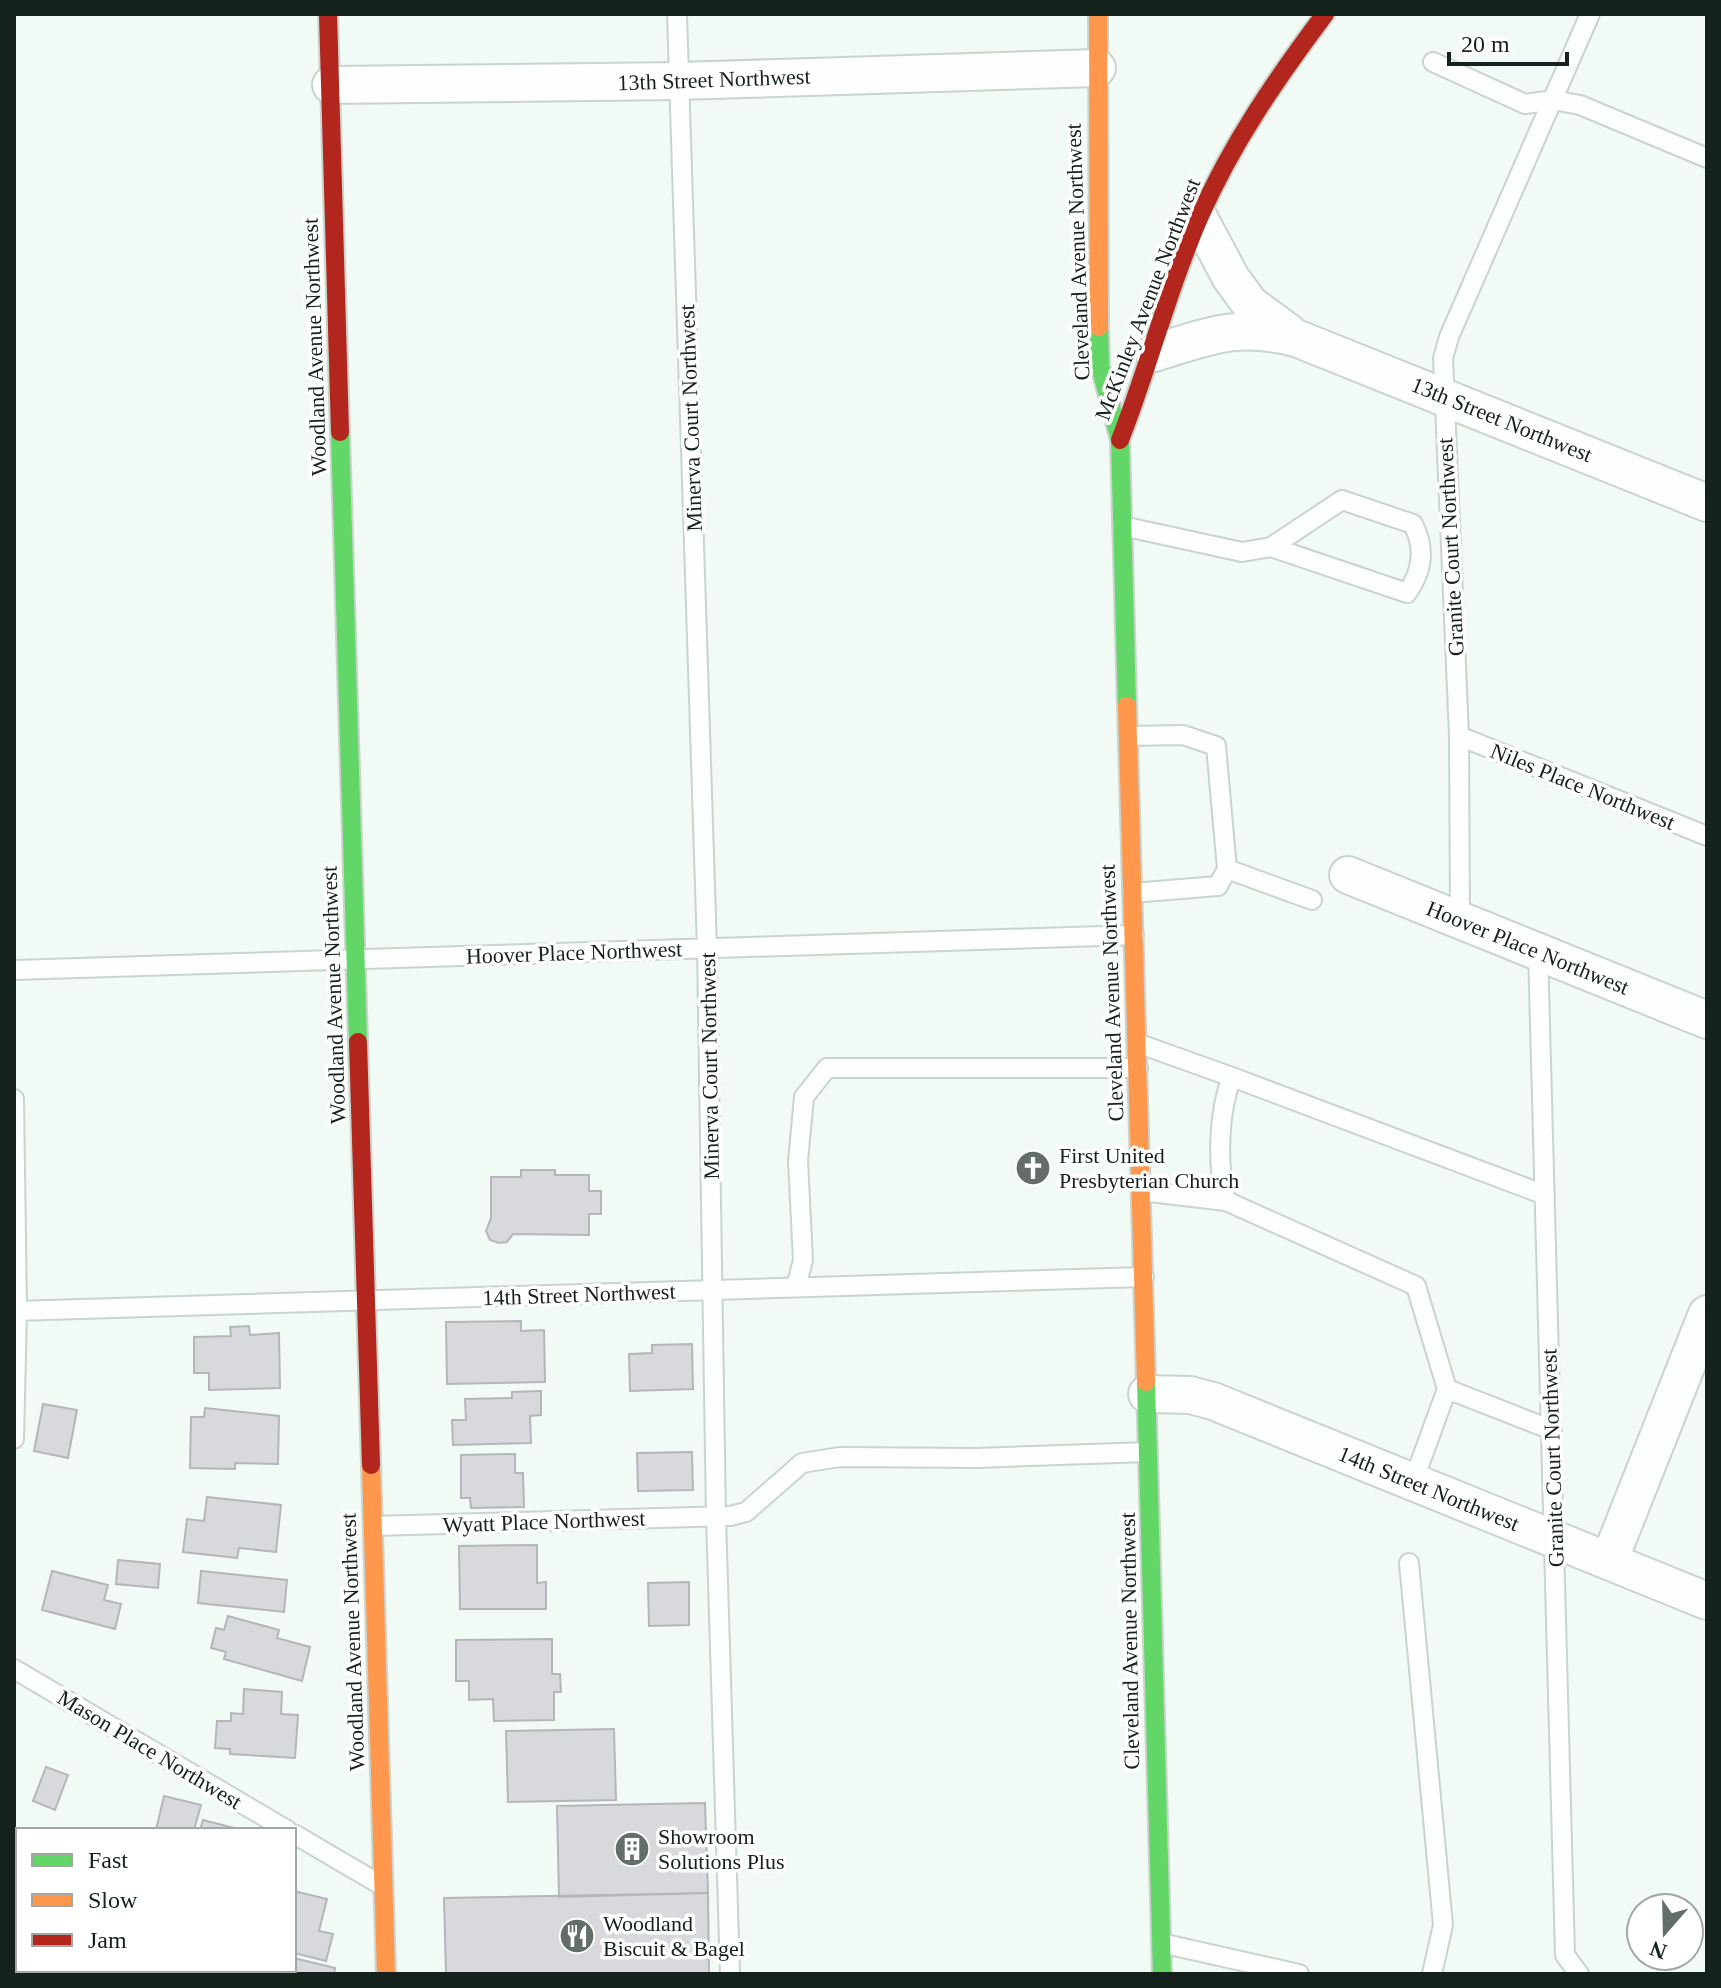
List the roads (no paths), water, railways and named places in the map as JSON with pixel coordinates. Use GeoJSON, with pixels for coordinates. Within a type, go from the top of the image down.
{"type":"FeatureCollection","features":[{"type":"Feature","properties":{"kind":"main road","name":"Woodland Avenue Northwest"},"geometry":{"type":"LineString","coordinates":[[328,14],[386,1974]]}},
{"type":"Feature","properties":{"kind":"main road","name":"Cleveland Avenue Northwest"},"geometry":{"type":"LineString","coordinates":[[1098,14],[1100,366],[1120,440],[1162,1974]]}},
{"type":"Feature","properties":{"kind":"main road","name":"McKinley Avenue Northwest"},"geometry":{"type":"LineString","coordinates":[[1120,440],[1154,353],[1170,296],[1199,218],[1244,132],[1325,14]]}},
{"type":"Feature","properties":{"kind":"street","name":"13th Street Northwest"},"geometry":{"type":"LineString","coordinates":[[331,85],[680,81],[1097,68]]}},
{"type":"Feature","properties":{"kind":"street","name":"13th Street Northwest"},"geometry":{"type":"LineString","coordinates":[[1199,218],[1250,304],[1296,338]]}},
{"type":"Feature","properties":{"kind":"street","name":"13th Street Northwest"},"geometry":{"type":"LineString","coordinates":[[1154,353],[1244,329],[1296,338],[1707,503]]}},
{"type":"Feature","properties":{"kind":"street","name":"Hoover Place Northwest"},"geometry":{"type":"LineString","coordinates":[[1348,875],[1707,1020]]}},
{"type":"Feature","properties":{"kind":"street"},"geometry":{"type":"LineString","coordinates":[[1609,1561],[1707,1314]]}},
{"type":"Feature","properties":{"kind":"street","name":"14th Street Northwest"},"geometry":{"type":"LineString","coordinates":[[1147,1394],[1190,1395],[1213,1401],[1707,1601]]}},
{"type":"Feature","properties":{"kind":"lane","name":"Minerva Court Northwest"},"geometry":{"type":"LineString","coordinates":[[677,14],[707,949],[716,1517],[730,1974]]}},
{"type":"Feature","properties":{"kind":"lane","name":"Granite Court Northwest"},"geometry":{"type":"LineString","coordinates":[[1460,918],[1459,736],[1443,358],[1449,337],[1590,14]]}},
{"type":"Feature","properties":{"kind":"lane"},"geometry":{"type":"LineString","coordinates":[[1433,62],[1525,104],[1553,100],[1580,105],[1707,158]]}},
{"type":"Feature","properties":{"kind":"lane"},"geometry":{"type":"LineString","coordinates":[[1122,526],[1242,552],[1271,547],[1342,500],[1413,524],[1421,540],[1419,576],[1407,593],[1271,547]]}},
{"type":"Feature","properties":{"kind":"lane"},"geometry":{"type":"LineString","coordinates":[[1128,736],[1183,735],[1216,746],[1227,869],[1218,886],[1132,893]]}},
{"type":"Feature","properties":{"kind":"lane","name":"Niles Place Northwest"},"geometry":{"type":"LineString","coordinates":[[1459,736],[1707,836]]}},
{"type":"Feature","properties":{"kind":"lane"},"geometry":{"type":"LineString","coordinates":[[1227,869],[1312,900]]}},
{"type":"Feature","properties":{"kind":"lane","name":"Hoover Place Northwest"},"geometry":{"type":"LineString","coordinates":[[14,970],[1134,935]]}},
{"type":"Feature","properties":{"kind":"lane","name":"Granite Court Northwest"},"geometry":{"type":"LineString","coordinates":[[1538,950],[1565,1955],[1574,1970]]}},
{"type":"Feature","properties":{"kind":"lane"},"geometry":{"type":"LineString","coordinates":[[1137,1043],[1545,1195]]}},
{"type":"Feature","properties":{"kind":"lane"},"geometry":{"type":"LineString","coordinates":[[796,1287],[803,1260],[798,1161],[804,1097],[827,1068],[1138,1068]]}},
{"type":"Feature","properties":{"kind":"lane"},"geometry":{"type":"LineString","coordinates":[[1226,1201],[1220,1178],[1226,1093],[1232,1077]]}},
{"type":"Feature","properties":{"kind":"lane"},"geometry":{"type":"LineString","coordinates":[[14,1099],[14,1439]]}},
{"type":"Feature","properties":{"kind":"lane"},"geometry":{"type":"LineString","coordinates":[[1141,1191],[1226,1201],[1416,1286],[1447,1389],[1413,1482]]}},
{"type":"Feature","properties":{"kind":"lane","name":"14th Street Northwest"},"geometry":{"type":"LineString","coordinates":[[16,1311],[1144,1277]]}},
{"type":"Feature","properties":{"kind":"lane"},"geometry":{"type":"LineString","coordinates":[[1447,1389],[1552,1430]]}},
{"type":"Feature","properties":{"kind":"lane","name":"Wyatt Place Northwest"},"geometry":{"type":"LineString","coordinates":[[373,1526],[716,1517],[746,1512],[802,1463],[840,1457],[976,1458],[1148,1452]]}},
{"type":"Feature","properties":{"kind":"lane"},"geometry":{"type":"LineString","coordinates":[[1409,1563],[1443,1925],[1432,1974]]}},
{"type":"Feature","properties":{"kind":"lane","name":"Mason Place Northwest"},"geometry":{"type":"LineString","coordinates":[[14,1669],[284,1828]]}},
{"type":"Feature","properties":{"kind":"lane"},"geometry":{"type":"LineString","coordinates":[[296,1835],[383,1887]]}},
{"type":"Feature","properties":{"kind":"lane"},"geometry":{"type":"LineString","coordinates":[[1161,1943],[1299,1974]]}},
{"type":"Feature","properties":{"kind":"place","name":"First United Presbyterian Church"},"geometry":{"type":"Point","coordinates":[1033,1168]}},
{"type":"Feature","properties":{"kind":"place","name":"Showroom Solutions Plus"},"geometry":{"type":"Point","coordinates":[632,1849]}},
{"type":"Feature","properties":{"kind":"place","name":"Woodland Biscuit & Bagel"},"geometry":{"type":"Point","coordinates":[577,1936]}}]}
